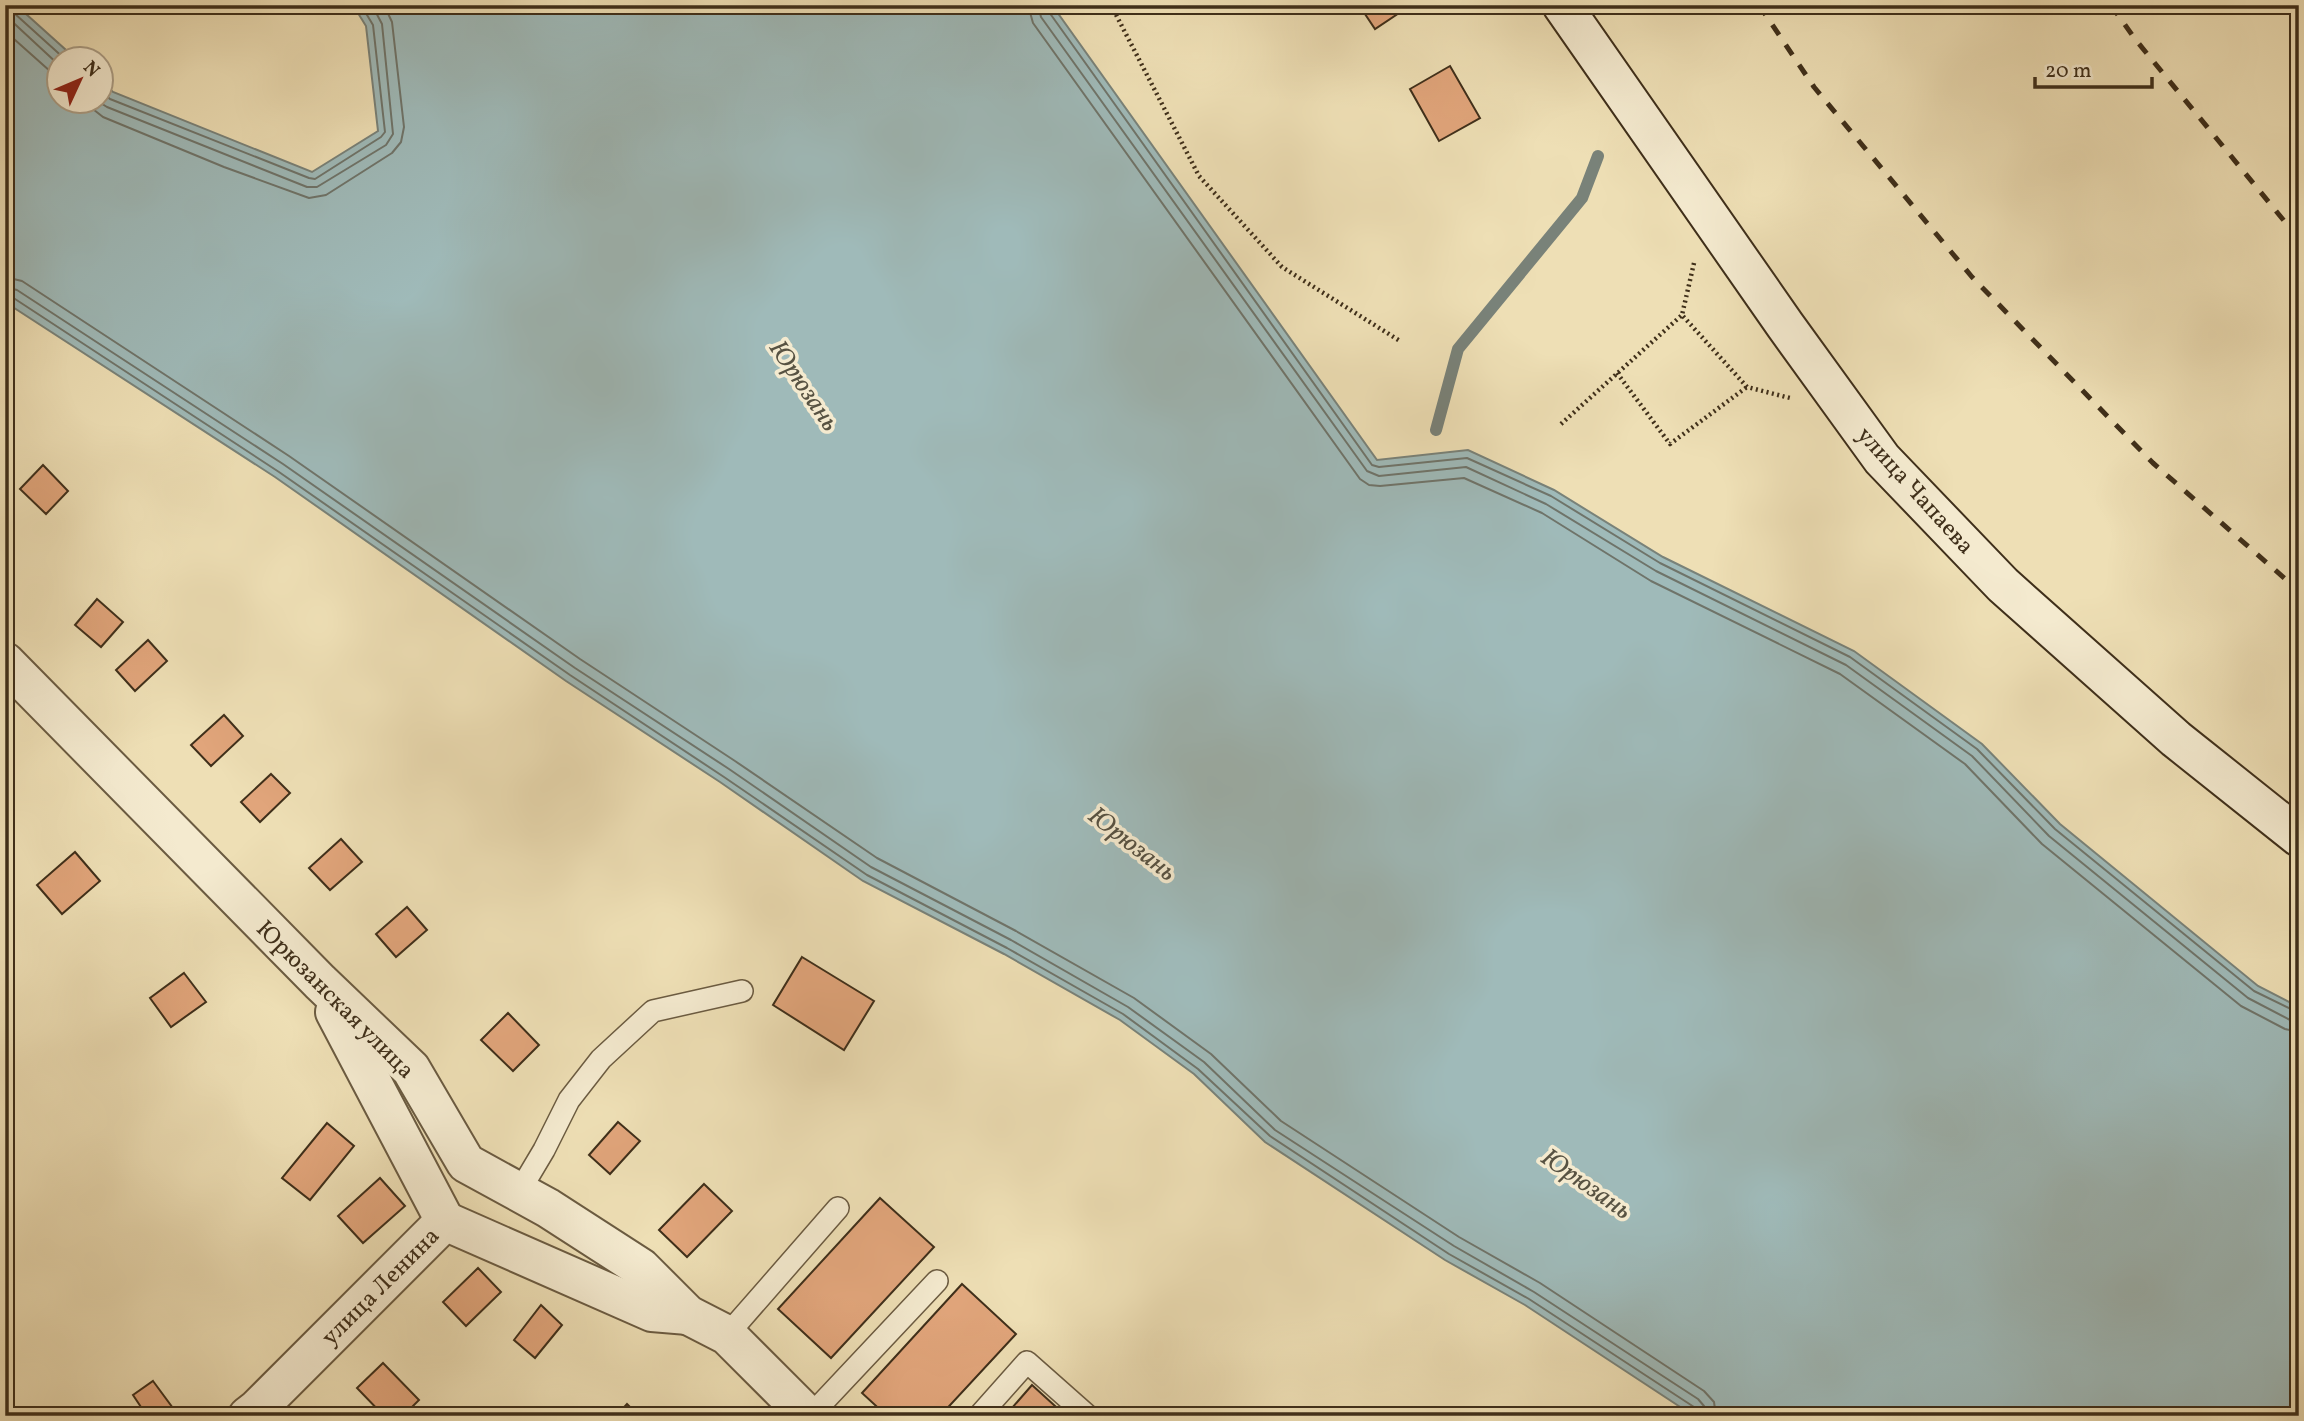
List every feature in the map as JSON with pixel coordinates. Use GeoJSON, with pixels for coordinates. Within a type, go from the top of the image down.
{"type":"FeatureCollection","features":[{"type":"Feature","properties":{"kind":"street","name":"улица Чапаева"},"geometry":{"type":"LineString","coordinates":[[1562,5],[1882,459],[2003,585],[2176,739],[2299,837]]}},
{"type":"Feature","properties":{"kind":"street","name":"Юрюзанская улица"},"geometry":{"type":"LineString","coordinates":[[5,662],[320,982],[411,1069],[466,1163],[519,1192],[641,1268],[688,1315],[727,1335],[809,1416]]}},
{"type":"Feature","properties":{"kind":"street"},"geometry":{"type":"LineString","coordinates":[[320,982],[445,1221]]}},
{"type":"Feature","properties":{"kind":"street","name":"улица Ленина"},"geometry":{"type":"LineString","coordinates":[[248,1416],[445,1221],[652,1312],[688,1315]]}},
{"type":"Feature","properties":{"kind":"lane"},"geometry":{"type":"LineString","coordinates":[[519,1192],[569,1100],[601,1059],[653,1011],[742,991]]}},
{"type":"Feature","properties":{"kind":"lane"},"geometry":{"type":"LineString","coordinates":[[727,1335],[838,1208]]}},
{"type":"Feature","properties":{"kind":"lane"},"geometry":{"type":"LineString","coordinates":[[809,1416],[937,1281]]}},
{"type":"Feature","properties":{"kind":"lane"},"geometry":{"type":"LineString","coordinates":[[979,1416],[1027,1362],[1088,1416]]}},
{"type":"Feature","properties":{"kind":"path"},"geometry":{"type":"LineString","coordinates":[[1111,5],[1199,176],[1282,267],[1400,341]]}},
{"type":"Feature","properties":{"kind":"path"},"geometry":{"type":"LineString","coordinates":[[1561,424],[1682,315],[1705,211]]}},
{"type":"Feature","properties":{"kind":"path"},"geometry":{"type":"LineString","coordinates":[[1682,315],[1746,387],[1848,412]]}},
{"type":"Feature","properties":{"kind":"path"},"geometry":{"type":"LineString","coordinates":[[1617,373],[1670,444],[1746,387]]}},
{"type":"Feature","properties":{"kind":"water","name":"Юрюзань"},"geometry":{"type":"Polygon","coordinates":[[[5,5],[16,5],[62,46],[46,46],[46,116],[116,116],[116,93],[312,172],[378,131],[366,26],[353,5],[1052,5],[1377,460],[1468,450],[1554,490],[1663,557],[1854,651],[1982,744],[2060,824],[2258,986],[2299,1007],[2299,1416],[1694,1416],[1525,1305],[1445,1260],[1265,1142],[1194,1074],[1120,1020],[1004,954],[863,881],[720,782],[566,681],[275,477],[5,302],[5,5]]]}},
{"type":"Feature","properties":{"kind":"building"},"geometry":{"type":"Polygon","coordinates":[[[1359,5],[1411,5],[1375,29],[1359,5]]]}},
{"type":"Feature","properties":{"kind":"building"},"geometry":{"type":"Polygon","coordinates":[[[1450,66],[1480,118],[1439,141],[1410,89],[1450,66]]]}},
{"type":"Feature","properties":{"kind":"building"},"geometry":{"type":"Polygon","coordinates":[[[43,465],[68,491],[46,514],[20,489],[43,465]]]}},
{"type":"Feature","properties":{"kind":"building"},"geometry":{"type":"Polygon","coordinates":[[[97,599],[123,622],[101,647],[75,625],[97,599]]]}},
{"type":"Feature","properties":{"kind":"building"},"geometry":{"type":"Polygon","coordinates":[[[148,640],[167,661],[135,691],[116,670],[148,640]]]}},
{"type":"Feature","properties":{"kind":"building"},"geometry":{"type":"Polygon","coordinates":[[[224,715],[243,736],[211,766],[191,745],[224,715]]]}},
{"type":"Feature","properties":{"kind":"building"},"geometry":{"type":"Polygon","coordinates":[[[271,774],[290,793],[260,822],[241,802],[271,774]]]}},
{"type":"Feature","properties":{"kind":"building"},"geometry":{"type":"Polygon","coordinates":[[[341,839],[362,862],[330,890],[309,868],[341,839]]]}},
{"type":"Feature","properties":{"kind":"building"},"geometry":{"type":"Polygon","coordinates":[[[75,852],[100,881],[62,914],[37,885],[75,852]]]}},
{"type":"Feature","properties":{"kind":"building"},"geometry":{"type":"Polygon","coordinates":[[[407,907],[427,930],[396,957],[376,934],[407,907]]]}},
{"type":"Feature","properties":{"kind":"building"},"geometry":{"type":"Polygon","coordinates":[[[802,957],[874,1001],[844,1050],[773,1005],[802,957]]]}},
{"type":"Feature","properties":{"kind":"building"},"geometry":{"type":"Polygon","coordinates":[[[184,973],[206,1002],[171,1027],[150,998],[184,973]]]}},
{"type":"Feature","properties":{"kind":"building"},"geometry":{"type":"Polygon","coordinates":[[[508,1013],[539,1045],[513,1071],[481,1040],[508,1013]]]}},
{"type":"Feature","properties":{"kind":"building"},"geometry":{"type":"Polygon","coordinates":[[[618,1122],[640,1141],[610,1174],[589,1155],[618,1122]]]}},
{"type":"Feature","properties":{"kind":"building"},"geometry":{"type":"Polygon","coordinates":[[[327,1123],[354,1146],[310,1200],[282,1178],[327,1123]]]}},
{"type":"Feature","properties":{"kind":"building"},"geometry":{"type":"Polygon","coordinates":[[[380,1178],[405,1206],[363,1243],[338,1216],[380,1178]]]}},
{"type":"Feature","properties":{"kind":"building"},"geometry":{"type":"Polygon","coordinates":[[[704,1184],[732,1211],[687,1257],[659,1230],[704,1184]]]}},
{"type":"Feature","properties":{"kind":"building"},"geometry":{"type":"Polygon","coordinates":[[[880,1198],[934,1247],[831,1358],[778,1309],[880,1198]]]}},
{"type":"Feature","properties":{"kind":"building"},"geometry":{"type":"Polygon","coordinates":[[[478,1268],[501,1292],[466,1326],[443,1302],[478,1268]]]}},
{"type":"Feature","properties":{"kind":"building"},"geometry":{"type":"Polygon","coordinates":[[[962,1284],[1016,1334],[940,1416],[887,1416],[862,1393],[962,1284]]]}},
{"type":"Feature","properties":{"kind":"building"},"geometry":{"type":"Polygon","coordinates":[[[541,1305],[562,1325],[535,1358],[514,1340],[541,1305]]]}},
{"type":"Feature","properties":{"kind":"building"},"geometry":{"type":"Polygon","coordinates":[[[383,1363],[419,1400],[403,1416],[384,1416],[357,1388],[383,1363]]]}},
{"type":"Feature","properties":{"kind":"building"},"geometry":{"type":"Polygon","coordinates":[[[153,1381],[177,1416],[147,1416],[133,1395],[153,1381]]]}},
{"type":"Feature","properties":{"kind":"building"},"geometry":{"type":"Polygon","coordinates":[[[1032,1385],[1066,1416],[1005,1416],[1032,1385]]]}},
{"type":"Feature","properties":{"kind":"building"},"geometry":{"type":"Polygon","coordinates":[[[627,1404],[639,1416],[616,1416],[627,1404]]]}},
{"type":"Feature","properties":{"kind":"waterway"},"geometry":{"type":"LineString","coordinates":[[1436,430],[1458,349],[1582,198],[1598,156]]}},
{"type":"Feature","properties":{"kind":"railway"},"geometry":{"type":"LineString","coordinates":[[1759,5],[1814,87],[1972,277],[2153,463],[2299,591]]}},
{"type":"Feature","properties":{"kind":"railway"},"geometry":{"type":"LineString","coordinates":[[2111,5],[2135,39],[2299,239]]}}]}
